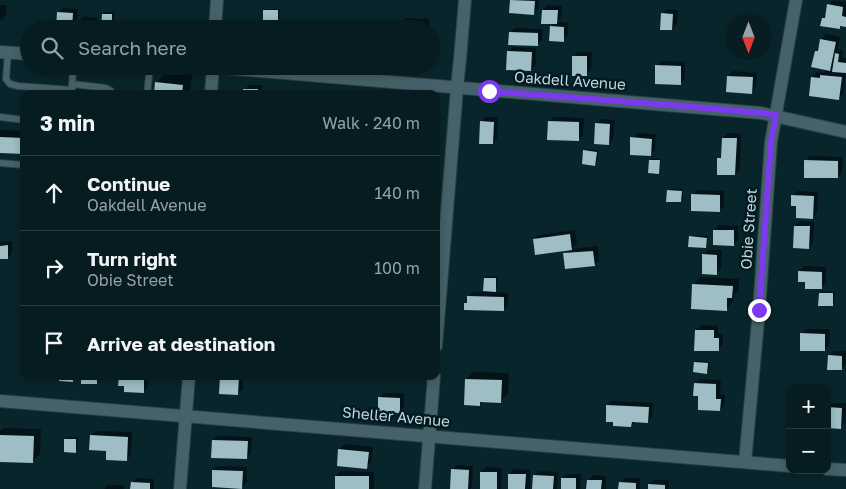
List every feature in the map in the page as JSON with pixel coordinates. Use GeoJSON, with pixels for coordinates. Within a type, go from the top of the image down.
{"type":"FeatureCollection","features":[{"type":"Feature","properties":{"kind":"street"},"geometry":{"type":"LineString","coordinates":[[216,20],[217,0]]}},
{"type":"Feature","properties":{"kind":"street"},"geometry":{"type":"LineString","coordinates":[[440,297],[465,0]]}},
{"type":"Feature","properties":{"kind":"street","name":"Obie Street"},"geometry":{"type":"LineString","coordinates":[[745,462],[759,310],[771,142],[796,0]]}},
{"type":"Feature","properties":{"kind":"street"},"geometry":{"type":"LineString","coordinates":[[4,52],[20,53]]}},
{"type":"Feature","properties":{"kind":"street"},"geometry":{"type":"LineString","coordinates":[[210,75],[211,90]]}},
{"type":"Feature","properties":{"kind":"street","name":"Oakdell Avenue"},"geometry":{"type":"LineString","coordinates":[[303,75],[761,113],[846,132]]}},
{"type":"Feature","properties":{"kind":"street"},"geometry":{"type":"LineString","coordinates":[[180,489],[189,380]]}},
{"type":"Feature","properties":{"kind":"street"},"geometry":{"type":"LineString","coordinates":[[425,489],[434,380]]}},
{"type":"Feature","properties":{"kind":"street","name":"Sheller Avenue"},"geometry":{"type":"LineString","coordinates":[[0,401],[786,466]]}},
{"type":"Feature","properties":{"kind":"street"},"geometry":{"type":"LineString","coordinates":[[831,469],[846,470]]}},
{"type":"Feature","properties":{"kind":"lane"},"geometry":{"type":"LineString","coordinates":[[4,52],[6,79],[10,84],[72,89],[106,88],[109,90]]}},
{"type":"Feature","properties":{"kind":"lane"},"geometry":{"type":"LineString","coordinates":[[72,89],[73,75]]}},
{"type":"Feature","properties":{"kind":"lane"},"geometry":{"type":"LineString","coordinates":[[147,90],[149,75]]}},
{"type":"Feature","properties":{"kind":"lane"},"geometry":{"type":"LineString","coordinates":[[0,117],[20,120]]}},
{"type":"Feature","properties":{"kind":"lane"},"geometry":{"type":"LineString","coordinates":[[0,163],[20,165]]}},
{"type":"Feature","properties":{"kind":"building"},"geometry":{"type":"Polygon","coordinates":[[[510,0],[535,1],[534,15],[509,13],[510,0]]]}},
{"type":"Feature","properties":{"kind":"building"},"geometry":{"type":"Polygon","coordinates":[[[827,4],[843,7],[842,16],[846,17],[846,27],[840,26],[840,29],[820,26],[822,18],[825,18],[827,4]]]}},
{"type":"Feature","properties":{"kind":"building"},"geometry":{"type":"Polygon","coordinates":[[[263,10],[278,10],[278,20],[263,20],[263,10]]]}},
{"type":"Feature","properties":{"kind":"building"},"geometry":{"type":"Polygon","coordinates":[[[542,10],[558,10],[557,24],[541,24],[542,10]]]}},
{"type":"Feature","properties":{"kind":"building"},"geometry":{"type":"Polygon","coordinates":[[[57,12],[73,13],[73,20],[57,20],[57,12]]]}},
{"type":"Feature","properties":{"kind":"building"},"geometry":{"type":"Polygon","coordinates":[[[661,13],[673,14],[672,30],[660,30],[661,13]]]}},
{"type":"Feature","properties":{"kind":"building"},"geometry":{"type":"Polygon","coordinates":[[[102,14],[112,14],[112,20],[102,20],[102,14]]]}},
{"type":"Feature","properties":{"kind":"building"},"geometry":{"type":"Polygon","coordinates":[[[550,26],[564,27],[564,42],[549,41],[550,26]]]}},
{"type":"Feature","properties":{"kind":"building"},"geometry":{"type":"Polygon","coordinates":[[[509,32],[538,33],[538,46],[508,45],[509,32]]]}},
{"type":"Feature","properties":{"kind":"building"},"geometry":{"type":"Polygon","coordinates":[[[820,39],[836,42],[830,71],[811,67],[815,51],[818,51],[820,39]]]}},
{"type":"Feature","properties":{"kind":"building"},"geometry":{"type":"Polygon","coordinates":[[[507,51],[532,52],[531,71],[506,70],[507,51]]]}},
{"type":"Feature","properties":{"kind":"building"},"geometry":{"type":"Polygon","coordinates":[[[835,53],[839,54],[838,62],[846,63],[846,73],[832,72],[835,53]]]}},
{"type":"Feature","properties":{"kind":"building"},"geometry":{"type":"Polygon","coordinates":[[[572,56],[587,56],[587,76],[572,76],[572,56]]]}},
{"type":"Feature","properties":{"kind":"building"},"geometry":{"type":"Polygon","coordinates":[[[655,65],[681,66],[681,85],[655,84],[655,65]]]}},
{"type":"Feature","properties":{"kind":"building"},"geometry":{"type":"Polygon","coordinates":[[[820,75],[842,77],[839,100],[809,96],[811,77],[820,78],[820,75]]]}},
{"type":"Feature","properties":{"kind":"building"},"geometry":{"type":"Polygon","coordinates":[[[727,76],[753,77],[752,94],[726,92],[727,76]]]}},
{"type":"Feature","properties":{"kind":"building"},"geometry":{"type":"Polygon","coordinates":[[[155,82],[183,85],[182,90],[154,90],[155,82]]]}},
{"type":"Feature","properties":{"kind":"building"},"geometry":{"type":"Polygon","coordinates":[[[480,121],[494,122],[493,144],[479,144],[480,121]]]}},
{"type":"Feature","properties":{"kind":"building"},"geometry":{"type":"Polygon","coordinates":[[[548,121],[579,122],[579,141],[547,140],[548,121]]]}},
{"type":"Feature","properties":{"kind":"building"},"geometry":{"type":"Polygon","coordinates":[[[595,123],[610,124],[609,145],[594,144],[595,123]]]}},
{"type":"Feature","properties":{"kind":"building"},"geometry":{"type":"Polygon","coordinates":[[[0,137],[20,138],[20,154],[0,153],[0,137]]]}},
{"type":"Feature","properties":{"kind":"building"},"geometry":{"type":"Polygon","coordinates":[[[630,137],[652,139],[651,156],[630,155],[630,137]]]}},
{"type":"Feature","properties":{"kind":"building"},"geometry":{"type":"Polygon","coordinates":[[[722,138],[737,138],[735,175],[717,175],[717,158],[721,158],[722,138]]]}},
{"type":"Feature","properties":{"kind":"building"},"geometry":{"type":"Polygon","coordinates":[[[583,150],[597,152],[595,166],[582,164],[583,150]]]}},
{"type":"Feature","properties":{"kind":"building"},"geometry":{"type":"Polygon","coordinates":[[[649,160],[660,160],[659,174],[648,173],[649,160]]]}},
{"type":"Feature","properties":{"kind":"building"},"geometry":{"type":"Polygon","coordinates":[[[804,160],[838,161],[838,178],[804,178],[804,160]]]}},
{"type":"Feature","properties":{"kind":"building"},"geometry":{"type":"Polygon","coordinates":[[[667,190],[682,191],[681,202],[666,202],[667,190]]]}},
{"type":"Feature","properties":{"kind":"building"},"geometry":{"type":"Polygon","coordinates":[[[691,194],[720,195],[720,212],[691,211],[691,194]]]}},
{"type":"Feature","properties":{"kind":"building"},"geometry":{"type":"Polygon","coordinates":[[[791,195],[814,196],[813,219],[796,218],[796,206],[791,206],[791,195]]]}},
{"type":"Feature","properties":{"kind":"building"},"geometry":{"type":"Polygon","coordinates":[[[794,226],[810,226],[809,249],[793,248],[794,226]]]}},
{"type":"Feature","properties":{"kind":"building"},"geometry":{"type":"Polygon","coordinates":[[[713,230],[734,230],[734,246],[713,245],[713,230]]]}},
{"type":"Feature","properties":{"kind":"building"},"geometry":{"type":"Polygon","coordinates":[[[570,234],[572,250],[535,255],[533,239],[570,234]]]}},
{"type":"Feature","properties":{"kind":"building"},"geometry":{"type":"Polygon","coordinates":[[[689,236],[707,238],[706,248],[688,247],[689,236]]]}},
{"type":"Feature","properties":{"kind":"building"},"geometry":{"type":"Polygon","coordinates":[[[8,245],[8,259],[0,259],[0,246],[8,245]]]}},
{"type":"Feature","properties":{"kind":"building"},"geometry":{"type":"Polygon","coordinates":[[[593,251],[595,266],[565,269],[563,253],[593,251]]]}},
{"type":"Feature","properties":{"kind":"building"},"geometry":{"type":"Polygon","coordinates":[[[702,254],[717,255],[717,275],[702,274],[702,254]]]}},
{"type":"Feature","properties":{"kind":"building"},"geometry":{"type":"Polygon","coordinates":[[[798,271],[822,272],[822,289],[805,289],[805,282],[798,282],[798,271]]]}},
{"type":"Feature","properties":{"kind":"building"},"geometry":{"type":"Polygon","coordinates":[[[484,278],[496,278],[496,292],[483,291],[484,278]]]}},
{"type":"Feature","properties":{"kind":"building"},"geometry":{"type":"Polygon","coordinates":[[[692,284],[733,286],[732,298],[727,298],[727,311],[691,309],[692,284]]]}},
{"type":"Feature","properties":{"kind":"building"},"geometry":{"type":"Polygon","coordinates":[[[819,293],[833,293],[833,306],[818,306],[819,293]]]}},
{"type":"Feature","properties":{"kind":"building"},"geometry":{"type":"Polygon","coordinates":[[[467,296],[504,297],[504,311],[464,310],[467,296]]]}},
{"type":"Feature","properties":{"kind":"building"},"geometry":{"type":"Polygon","coordinates":[[[695,330],[714,330],[714,338],[719,338],[719,351],[694,351],[695,330]]]}},
{"type":"Feature","properties":{"kind":"building"},"geometry":{"type":"Polygon","coordinates":[[[800,333],[825,334],[825,351],[800,351],[800,333]]]}},
{"type":"Feature","properties":{"kind":"building"},"geometry":{"type":"Polygon","coordinates":[[[828,355],[842,356],[842,370],[827,370],[828,355]]]}},
{"type":"Feature","properties":{"kind":"building"},"geometry":{"type":"Polygon","coordinates":[[[694,362],[708,363],[707,374],[693,372],[694,362]]]}},
{"type":"Feature","properties":{"kind":"building"},"geometry":{"type":"Polygon","coordinates":[[[465,379],[502,380],[501,403],[480,402],[480,406],[464,405],[465,379]]]}},
{"type":"Feature","properties":{"kind":"building"},"geometry":{"type":"Polygon","coordinates":[[[73,380],[73,382],[59,381],[73,380]]]}},
{"type":"Feature","properties":{"kind":"building"},"geometry":{"type":"Polygon","coordinates":[[[81,380],[97,380],[97,384],[81,384],[81,380]]]}},
{"type":"Feature","properties":{"kind":"building"},"geometry":{"type":"Polygon","coordinates":[[[119,380],[144,380],[144,393],[124,392],[124,386],[118,386],[119,380]]]}},
{"type":"Feature","properties":{"kind":"building"},"geometry":{"type":"Polygon","coordinates":[[[220,380],[239,380],[238,395],[219,394],[220,380]]]}},
{"type":"Feature","properties":{"kind":"building"},"geometry":{"type":"Polygon","coordinates":[[[694,383],[716,384],[716,399],[721,399],[720,411],[698,410],[698,396],[693,396],[694,383]]]}},
{"type":"Feature","properties":{"kind":"building"},"geometry":{"type":"Polygon","coordinates":[[[378,397],[400,398],[400,413],[378,413],[378,397]]]}},
{"type":"Feature","properties":{"kind":"building"},"geometry":{"type":"Polygon","coordinates":[[[606,405],[649,407],[648,423],[632,422],[631,427],[613,426],[613,422],[606,422],[606,405]]]}},
{"type":"Feature","properties":{"kind":"building"},"geometry":{"type":"Polygon","coordinates":[[[831,407],[842,408],[841,429],[831,428],[831,407]]]}},
{"type":"Feature","properties":{"kind":"building"},"geometry":{"type":"Polygon","coordinates":[[[0,435],[34,436],[33,463],[0,462],[0,435]]]}},
{"type":"Feature","properties":{"kind":"building"},"geometry":{"type":"Polygon","coordinates":[[[90,435],[128,437],[127,461],[106,460],[106,451],[89,450],[90,435]]]}},
{"type":"Feature","properties":{"kind":"building"},"geometry":{"type":"Polygon","coordinates":[[[64,439],[76,439],[76,453],[64,452],[64,439]]]}},
{"type":"Feature","properties":{"kind":"building"},"geometry":{"type":"Polygon","coordinates":[[[212,440],[248,441],[247,459],[211,458],[212,440]]]}},
{"type":"Feature","properties":{"kind":"building"},"geometry":{"type":"Polygon","coordinates":[[[338,449],[369,452],[367,469],[337,466],[338,449]]]}},
{"type":"Feature","properties":{"kind":"building"},"geometry":{"type":"Polygon","coordinates":[[[451,469],[469,470],[468,489],[450,489],[451,469]]]}},
{"type":"Feature","properties":{"kind":"building"},"geometry":{"type":"Polygon","coordinates":[[[212,470],[243,471],[242,489],[212,487],[212,470]]]}},
{"type":"Feature","properties":{"kind":"building"},"geometry":{"type":"Polygon","coordinates":[[[480,472],[497,472],[497,489],[480,489],[480,472]]]}},
{"type":"Feature","properties":{"kind":"building"},"geometry":{"type":"Polygon","coordinates":[[[508,474],[526,474],[525,489],[508,489],[508,474]]]}},
{"type":"Feature","properties":{"kind":"building"},"geometry":{"type":"Polygon","coordinates":[[[533,475],[554,476],[553,489],[532,489],[533,475]]]}},
{"type":"Feature","properties":{"kind":"building"},"geometry":{"type":"Polygon","coordinates":[[[335,476],[369,476],[369,489],[335,489],[335,476]]]}},
{"type":"Feature","properties":{"kind":"building"},"geometry":{"type":"Polygon","coordinates":[[[561,478],[576,478],[576,489],[561,489],[561,478]]]}},
{"type":"Feature","properties":{"kind":"building"},"geometry":{"type":"Polygon","coordinates":[[[587,480],[602,480],[601,489],[586,489],[587,480]]]}},
{"type":"Feature","properties":{"kind":"building"},"geometry":{"type":"Polygon","coordinates":[[[131,482],[150,483],[150,489],[130,489],[131,482]]]}},
{"type":"Feature","properties":{"kind":"building"},"geometry":{"type":"Polygon","coordinates":[[[619,482],[636,483],[636,489],[618,489],[619,482]]]}},
{"type":"Feature","properties":{"kind":"building"},"geometry":{"type":"Polygon","coordinates":[[[648,484],[665,485],[665,489],[648,489],[648,484]]]}},
{"type":"Feature","properties":{"kind":"route"},"geometry":{"type":"LineString","coordinates":[[489,91],[776,115],[771,142],[759,310]]}}]}
